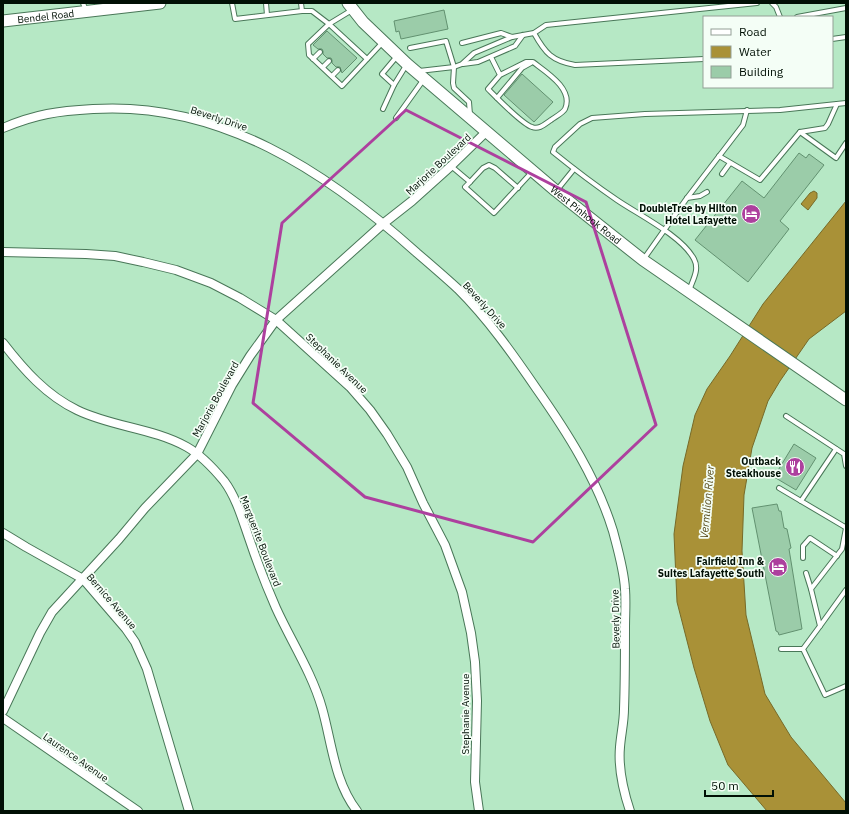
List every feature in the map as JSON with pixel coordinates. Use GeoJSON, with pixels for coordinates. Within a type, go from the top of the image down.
{"type":"FeatureCollection","features":[{"type":"Feature","properties":{"kind":"main road","name":"Bendel Road"},"geometry":{"type":"LineString","coordinates":[[3,21],[84,7],[160,3]]}},
{"type":"Feature","properties":{"kind":"main road","name":"West Pinhook Road"},"geometry":{"type":"LineString","coordinates":[[350,6],[363,22],[383,42],[556,191],[643,260],[846,400]]}},
{"type":"Feature","properties":{"kind":"street","name":"Beverly Drive"},"geometry":{"type":"LineString","coordinates":[[3,128],[29,118],[50,113],[109,108],[169,113],[210,123],[250,138],[341,190],[384,223],[458,290],[500,337],[560,422],[591,477],[604,505],[619,553],[625,588],[624,708],[619,759],[621,780],[630,811]]}},
{"type":"Feature","properties":{"kind":"street","name":"Marjorie Boulevard"},"geometry":{"type":"LineString","coordinates":[[3,711],[40,633],[52,612],[145,508],[196,454],[232,385],[250,356],[276,320],[384,223],[452,166],[486,132]]}},
{"type":"Feature","properties":{"kind":"street","name":"Stephanie Avenue"},"geometry":{"type":"LineString","coordinates":[[3,252],[115,256],[176,270],[210,283],[240,298],[276,320],[350,387],[370,410],[407,466],[423,503],[444,545],[462,592],[471,633],[475,662],[477,701],[475,782],[479,811]]}},
{"type":"Feature","properties":{"kind":"street","name":"Marguerite Boulevard"},"geometry":{"type":"LineString","coordinates":[[3,343],[33,379],[50,394],[64,403],[90,415],[175,441],[186,446],[215,471],[224,481],[234,496],[261,572],[276,608],[315,686],[322,708],[339,780],[347,798],[357,811]]}},
{"type":"Feature","properties":{"kind":"street","name":"Bernice Avenue"},"geometry":{"type":"LineString","coordinates":[[3,533],[83,579],[126,629],[135,642],[147,669],[189,811]]}},
{"type":"Feature","properties":{"kind":"street","name":"Laurence Avenue"},"geometry":{"type":"LineString","coordinates":[[3,718],[138,811]]}},
{"type":"Feature","properties":{"kind":"lane"},"geometry":{"type":"LineString","coordinates":[[232,3],[235,19],[312,11],[329,24],[368,60]]}},
{"type":"Feature","properties":{"kind":"lane"},"geometry":{"type":"LineString","coordinates":[[266,3],[267,15]]}},
{"type":"Feature","properties":{"kind":"lane"},"geometry":{"type":"LineString","coordinates":[[301,3],[302,11]]}},
{"type":"Feature","properties":{"kind":"lane"},"geometry":{"type":"LineString","coordinates":[[462,64],[474,53],[512,37],[534,33],[546,25],[757,3]]}},
{"type":"Feature","properties":{"kind":"lane"},"geometry":{"type":"LineString","coordinates":[[772,3],[776,6],[780,16]]}},
{"type":"Feature","properties":{"kind":"lane"},"geometry":{"type":"LineString","coordinates":[[350,6],[308,44],[309,55],[342,86],[368,60],[383,42]]}},
{"type":"Feature","properties":{"kind":"lane"},"geometry":{"type":"LineString","coordinates":[[802,16],[846,8]]}},
{"type":"Feature","properties":{"kind":"lane"},"geometry":{"type":"LineString","coordinates":[[334,38],[339,33]]}},
{"type":"Feature","properties":{"kind":"lane"},"geometry":{"type":"LineString","coordinates":[[534,33],[541,45],[550,55],[561,63],[575,65],[703,59]]}},
{"type":"Feature","properties":{"kind":"lane"},"geometry":{"type":"LineString","coordinates":[[462,43],[501,34],[512,37]]}},
{"type":"Feature","properties":{"kind":"lane"},"geometry":{"type":"LineString","coordinates":[[383,109],[394,85],[416,71],[454,67],[462,64],[478,62],[515,46],[523,35]]}},
{"type":"Feature","properties":{"kind":"lane"},"geometry":{"type":"LineString","coordinates":[[833,39],[846,37]]}},
{"type":"Feature","properties":{"kind":"lane"},"geometry":{"type":"LineString","coordinates":[[410,48],[446,41],[454,67],[452,83],[454,88],[469,102],[470,117]]}},
{"type":"Feature","properties":{"kind":"lane"},"geometry":{"type":"LineString","coordinates":[[344,46],[348,42]]}},
{"type":"Feature","properties":{"kind":"lane"},"geometry":{"type":"LineString","coordinates":[[353,55],[357,50]]}},
{"type":"Feature","properties":{"kind":"lane"},"geometry":{"type":"LineString","coordinates":[[313,59],[320,52]]}},
{"type":"Feature","properties":{"kind":"lane"},"geometry":{"type":"LineString","coordinates":[[394,85],[382,74],[398,55]]}},
{"type":"Feature","properties":{"kind":"lane"},"geometry":{"type":"LineString","coordinates":[[491,56],[500,75]]}},
{"type":"Feature","properties":{"kind":"lane"},"geometry":{"type":"LineString","coordinates":[[323,67],[329,61]]}},
{"type":"Feature","properties":{"kind":"lane"},"geometry":{"type":"LineString","coordinates":[[526,62],[533,62],[561,86],[564,91],[566,103],[565,110],[542,127],[533,128],[524,123],[488,90],[500,75],[526,62]]}},
{"type":"Feature","properties":{"kind":"lane"},"geometry":{"type":"LineString","coordinates":[[497,98],[522,68],[533,62]]}},
{"type":"Feature","properties":{"kind":"lane"},"geometry":{"type":"LineString","coordinates":[[332,76],[338,70]]}},
{"type":"Feature","properties":{"kind":"lane"},"geometry":{"type":"LineString","coordinates":[[396,118],[416,71]]}},
{"type":"Feature","properties":{"kind":"lane"},"geometry":{"type":"LineString","coordinates":[[688,291],[697,270],[695,260],[682,244],[665,230],[618,201],[574,169],[553,152],[555,147],[580,124],[592,118],[645,114],[780,110],[846,103]]}},
{"type":"Feature","properties":{"kind":"lane"},"geometry":{"type":"LineString","coordinates":[[719,156],[760,180],[800,132],[825,128],[837,104]]}},
{"type":"Feature","properties":{"kind":"lane"},"geometry":{"type":"LineString","coordinates":[[643,260],[687,198],[743,126],[747,110]]}},
{"type":"Feature","properties":{"kind":"lane"},"geometry":{"type":"LineString","coordinates":[[800,132],[836,158],[846,143]]}},
{"type":"Feature","properties":{"kind":"lane"},"geometry":{"type":"LineString","coordinates":[[722,174],[730,163]]}},
{"type":"Feature","properties":{"kind":"lane"},"geometry":{"type":"LineString","coordinates":[[518,188],[495,168],[489,165],[483,168],[465,187],[494,213],[518,188],[533,171]]}},
{"type":"Feature","properties":{"kind":"lane"},"geometry":{"type":"LineString","coordinates":[[452,166],[470,182]]}},
{"type":"Feature","properties":{"kind":"lane"},"geometry":{"type":"LineString","coordinates":[[556,191],[574,169]]}},
{"type":"Feature","properties":{"kind":"lane"},"geometry":{"type":"LineString","coordinates":[[687,198],[700,196],[707,192]]}},
{"type":"Feature","properties":{"kind":"lane"},"geometry":{"type":"LineString","coordinates":[[786,416],[844,454],[846,466]]}},
{"type":"Feature","properties":{"kind":"lane"},"geometry":{"type":"LineString","coordinates":[[801,501],[836,449]]}},
{"type":"Feature","properties":{"kind":"lane"},"geometry":{"type":"LineString","coordinates":[[779,488],[846,527],[842,549],[811,589]]}},
{"type":"Feature","properties":{"kind":"lane"},"geometry":{"type":"LineString","coordinates":[[803,558],[803,546],[810,538],[837,556]]}},
{"type":"Feature","properties":{"kind":"lane"},"geometry":{"type":"LineString","coordinates":[[806,573],[820,626]]}},
{"type":"Feature","properties":{"kind":"lane"},"geometry":{"type":"LineString","coordinates":[[803,649],[846,590]]}},
{"type":"Feature","properties":{"kind":"lane"},"geometry":{"type":"LineString","coordinates":[[782,649],[803,649]]}},
{"type":"Feature","properties":{"kind":"lane"},"geometry":{"type":"LineString","coordinates":[[803,649],[825,696],[846,686]]}},
{"type":"Feature","properties":{"kind":"highlighted area"},"geometry":{"type":"Polygon","coordinates":[[[406,110],[586,202],[656,425],[533,542],[365,497],[253,403],[282,223],[406,110]]]}},
{"type":"Feature","properties":{"kind":"water"},"geometry":{"type":"Polygon","coordinates":[[[814,191],[817,193],[817,198],[808,210],[801,204],[810,193],[814,191]]]}},
{"type":"Feature","properties":{"kind":"water","name":"Vermilion River"},"geometry":{"type":"Polygon","coordinates":[[[846,201],[846,311],[809,339],[768,401],[752,448],[744,495],[742,551],[746,615],[765,694],[791,737],[846,803],[846,811],[767,811],[728,765],[710,721],[694,668],[677,602],[674,534],[683,466],[695,415],[707,389],[763,304],[846,201]]]}},
{"type":"Feature","properties":{"kind":"building"},"geometry":{"type":"Polygon","coordinates":[[[444,10],[448,29],[401,39],[399,31],[396,32],[394,21],[444,10]]]}},
{"type":"Feature","properties":{"kind":"building"},"geometry":{"type":"Polygon","coordinates":[[[327,31],[357,58],[342,73],[340,67],[336,67],[332,63],[331,58],[327,58],[323,54],[322,49],[318,49],[313,45],[327,31]]]}},
{"type":"Feature","properties":{"kind":"building"},"geometry":{"type":"Polygon","coordinates":[[[522,74],[553,102],[534,122],[504,95],[522,74]]]}},
{"type":"Feature","properties":{"kind":"building","name":"DoubleTree by Hilton Hotel Lafayette"},"geometry":{"type":"Polygon","coordinates":[[[799,153],[806,158],[809,154],[824,165],[780,221],[789,229],[748,282],[695,240],[742,181],[764,198],[799,153]]]}},
{"type":"Feature","properties":{"kind":"building","name":"Outback Steakhouse"},"geometry":{"type":"Polygon","coordinates":[[[794,444],[816,458],[796,490],[774,477],[794,444]]]}},
{"type":"Feature","properties":{"kind":"building","name":"Fairfield Inn & Suites Lafayette South"},"geometry":{"type":"Polygon","coordinates":[[[777,504],[779,511],[781,511],[784,528],[787,529],[791,548],[789,549],[802,629],[779,635],[776,631],[752,508],[777,504]]]}},
{"type":"Feature","properties":{"kind":"place","name":"DoubleTree by Hilton Hotel Lafayette"},"geometry":{"type":"Point","coordinates":[751,214]}},
{"type":"Feature","properties":{"kind":"place","name":"Outback Steakhouse"},"geometry":{"type":"Point","coordinates":[795,467]}},
{"type":"Feature","properties":{"kind":"place","name":"Fairfield Inn & Suites Lafayette South"},"geometry":{"type":"Point","coordinates":[778,567]}}]}
